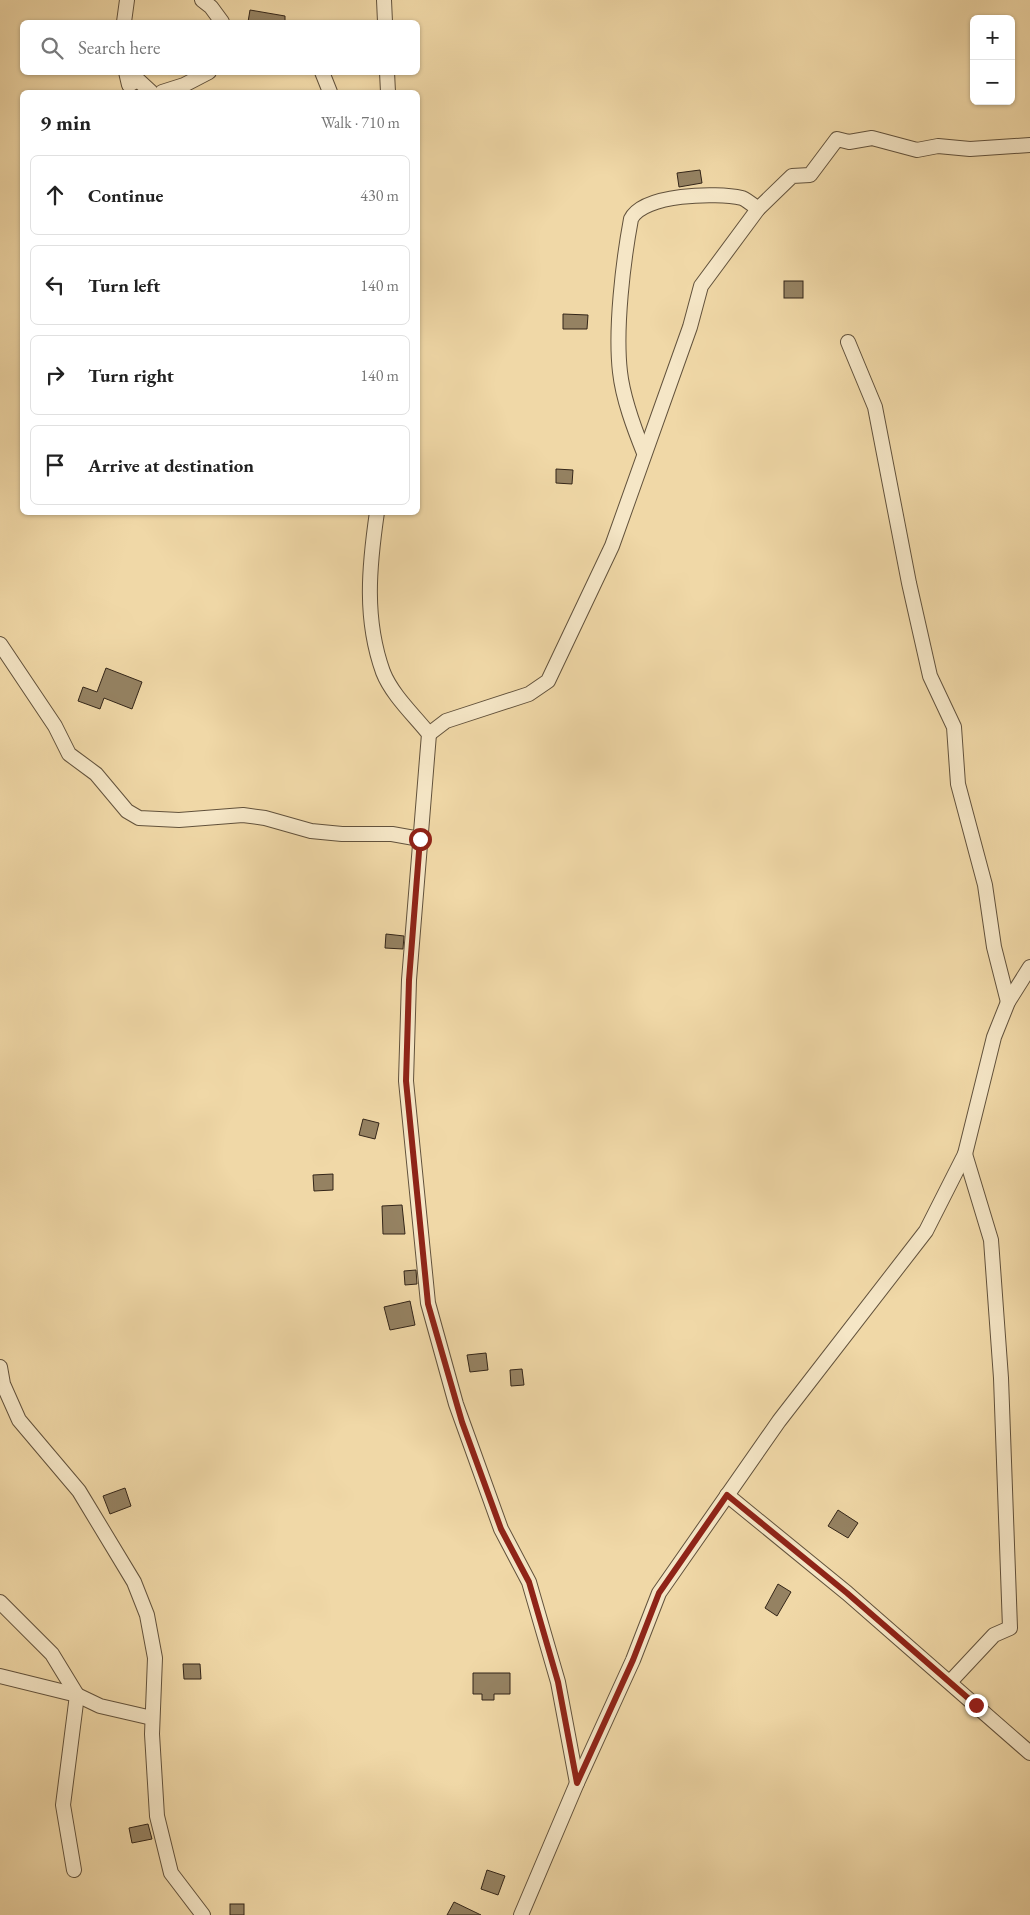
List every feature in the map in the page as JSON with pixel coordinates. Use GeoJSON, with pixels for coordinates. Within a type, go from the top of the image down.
{"type":"FeatureCollection","features":[{"type":"Feature","properties":{"kind":"street"},"geometry":{"type":"LineString","coordinates":[[124,20],[127,0]]}},
{"type":"Feature","properties":{"kind":"street"},"geometry":{"type":"LineString","coordinates":[[202,0],[211,7],[221,20]]}},
{"type":"Feature","properties":{"kind":"street"},"geometry":{"type":"LineString","coordinates":[[384,0],[385,20]]}},
{"type":"Feature","properties":{"kind":"street"},"geometry":{"type":"LineString","coordinates":[[127,75],[129,85],[138,80],[149,90]]}},
{"type":"Feature","properties":{"kind":"street"},"geometry":{"type":"LineString","coordinates":[[168,90],[184,85],[203,75]]}},
{"type":"Feature","properties":{"kind":"street"},"geometry":{"type":"LineString","coordinates":[[323,75],[329,90]]}},
{"type":"Feature","properties":{"kind":"street"},"geometry":{"type":"LineString","coordinates":[[386,75],[388,90]]}},
{"type":"Feature","properties":{"kind":"street"},"geometry":{"type":"LineString","coordinates":[[429,734],[446,721],[529,694],[548,681],[612,546],[690,327],[701,286],[758,209],[792,176],[810,175],[838,139],[849,142],[872,138],[917,150],[938,146],[970,149],[1030,145]]}},
{"type":"Feature","properties":{"kind":"street"},"geometry":{"type":"LineString","coordinates":[[644,453],[633,424],[620,373],[619,329],[631,219],[635,211],[648,203],[687,197],[718,196],[744,198],[758,209]]}},
{"type":"Feature","properties":{"kind":"street"},"geometry":{"type":"LineString","coordinates":[[848,342],[875,407],[909,584],[930,676],[954,727],[958,784],[985,885],[994,947],[1008,1002]]}},
{"type":"Feature","properties":{"kind":"street"},"geometry":{"type":"LineString","coordinates":[[376,515],[368,600],[377,647],[384,674],[399,698],[429,734],[409,980],[406,1081],[428,1304],[462,1422],[501,1529],[529,1582],[558,1682],[577,1783]]}},
{"type":"Feature","properties":{"kind":"street"},"geometry":{"type":"LineString","coordinates":[[0,644],[55,726],[69,754],[96,774],[127,810],[140,818],[178,820],[243,815],[265,818],[311,831],[342,834],[392,834],[420,839]]}},
{"type":"Feature","properties":{"kind":"street"},"geometry":{"type":"LineString","coordinates":[[522,1915],[577,1783],[633,1660],[659,1593],[779,1421],[926,1231],[965,1154],[994,1037],[1008,1002],[1030,967]]}},
{"type":"Feature","properties":{"kind":"street"},"geometry":{"type":"LineString","coordinates":[[950,1682],[994,1635],[1010,1628],[1001,1378],[991,1240],[965,1154]]}},
{"type":"Feature","properties":{"kind":"street"},"geometry":{"type":"LineString","coordinates":[[0,1368],[3,1384],[19,1420],[79,1492],[134,1582],[147,1615],[155,1658],[152,1718],[157,1816],[171,1873],[203,1915]]}},
{"type":"Feature","properties":{"kind":"street"},"geometry":{"type":"LineString","coordinates":[[727,1495],[847,1593],[1030,1753]]}},
{"type":"Feature","properties":{"kind":"street"},"geometry":{"type":"LineString","coordinates":[[0,1602],[52,1654],[77,1695],[62,1805],[74,1870]]}},
{"type":"Feature","properties":{"kind":"street"},"geometry":{"type":"LineString","coordinates":[[0,1676],[77,1695],[100,1706],[152,1718]]}},
{"type":"Feature","properties":{"kind":"building"},"geometry":{"type":"Polygon","coordinates":[[[250,10],[285,16],[285,20],[248,20],[250,10]]]}},
{"type":"Feature","properties":{"kind":"building"},"geometry":{"type":"Polygon","coordinates":[[[700,170],[702,183],[679,187],[677,173],[700,170]]]}},
{"type":"Feature","properties":{"kind":"building"},"geometry":{"type":"Polygon","coordinates":[[[784,281],[803,281],[803,298],[784,298],[784,281]]]}},
{"type":"Feature","properties":{"kind":"building"},"geometry":{"type":"Polygon","coordinates":[[[563,314],[588,315],[587,329],[563,329],[563,314]]]}},
{"type":"Feature","properties":{"kind":"building"},"geometry":{"type":"Polygon","coordinates":[[[556,469],[573,470],[572,484],[556,483],[556,469]]]}},
{"type":"Feature","properties":{"kind":"building"},"geometry":{"type":"Polygon","coordinates":[[[106,668],[142,682],[132,709],[104,698],[100,709],[78,701],[83,687],[97,692],[106,668]]]}},
{"type":"Feature","properties":{"kind":"building"},"geometry":{"type":"Polygon","coordinates":[[[386,934],[404,936],[403,949],[385,948],[386,934]]]}},
{"type":"Feature","properties":{"kind":"building"},"geometry":{"type":"Polygon","coordinates":[[[363,1119],[379,1123],[375,1139],[359,1135],[363,1119]]]}},
{"type":"Feature","properties":{"kind":"building"},"geometry":{"type":"Polygon","coordinates":[[[333,1174],[333,1190],[314,1191],[313,1175],[333,1174]]]}},
{"type":"Feature","properties":{"kind":"building"},"geometry":{"type":"Polygon","coordinates":[[[402,1205],[405,1234],[383,1234],[382,1206],[402,1205]]]}},
{"type":"Feature","properties":{"kind":"building"},"geometry":{"type":"Polygon","coordinates":[[[416,1270],[417,1284],[405,1285],[404,1271],[416,1270]]]}},
{"type":"Feature","properties":{"kind":"building"},"geometry":{"type":"Polygon","coordinates":[[[410,1301],[415,1325],[390,1330],[384,1307],[410,1301]]]}},
{"type":"Feature","properties":{"kind":"building"},"geometry":{"type":"Polygon","coordinates":[[[486,1353],[488,1370],[470,1372],[467,1355],[486,1353]]]}},
{"type":"Feature","properties":{"kind":"building"},"geometry":{"type":"Polygon","coordinates":[[[522,1369],[524,1385],[511,1386],[510,1370],[522,1369]]]}},
{"type":"Feature","properties":{"kind":"building"},"geometry":{"type":"Polygon","coordinates":[[[125,1488],[131,1506],[110,1514],[103,1496],[125,1488]]]}},
{"type":"Feature","properties":{"kind":"building"},"geometry":{"type":"Polygon","coordinates":[[[838,1510],[858,1523],[848,1538],[828,1526],[838,1510]]]}},
{"type":"Feature","properties":{"kind":"building"},"geometry":{"type":"Polygon","coordinates":[[[778,1584],[791,1592],[777,1616],[765,1608],[778,1584]]]}},
{"type":"Feature","properties":{"kind":"building"},"geometry":{"type":"Polygon","coordinates":[[[183,1664],[200,1664],[201,1679],[184,1679],[183,1664]]]}},
{"type":"Feature","properties":{"kind":"building"},"geometry":{"type":"Polygon","coordinates":[[[473,1673],[510,1673],[510,1694],[494,1694],[494,1700],[482,1700],[482,1694],[473,1694],[473,1673]]]}},
{"type":"Feature","properties":{"kind":"building"},"geometry":{"type":"Polygon","coordinates":[[[148,1824],[152,1839],[132,1843],[129,1828],[148,1824]]]}},
{"type":"Feature","properties":{"kind":"building"},"geometry":{"type":"Polygon","coordinates":[[[487,1870],[505,1876],[498,1895],[481,1889],[487,1870]]]}},
{"type":"Feature","properties":{"kind":"building"},"geometry":{"type":"Polygon","coordinates":[[[454,1902],[481,1915],[447,1915],[454,1902]]]}},
{"type":"Feature","properties":{"kind":"building"},"geometry":{"type":"Polygon","coordinates":[[[230,1904],[244,1904],[244,1915],[230,1915],[230,1904]]]}},
{"type":"Feature","properties":{"kind":"route"},"geometry":{"type":"LineString","coordinates":[[420,839],[409,980],[406,1081],[428,1304],[462,1422],[501,1529],[529,1582],[558,1682],[577,1783],[633,1660],[659,1593],[727,1495],[847,1593],[976,1705]]}}]}
